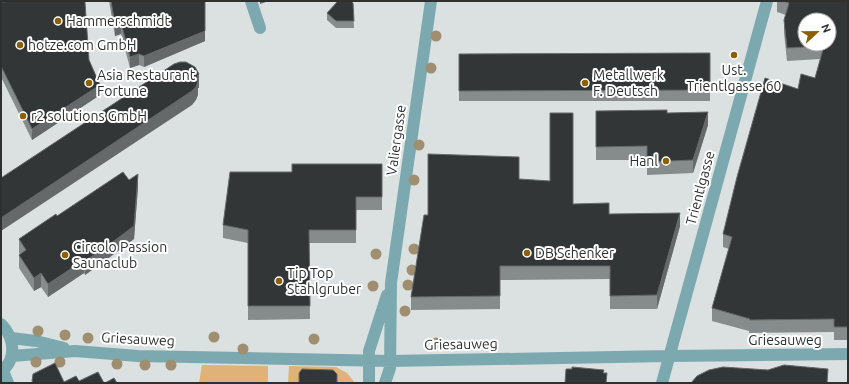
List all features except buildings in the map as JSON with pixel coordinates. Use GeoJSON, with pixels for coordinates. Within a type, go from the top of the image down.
{"type":"FeatureCollection","features":[{"type":"Feature","properties":{"kind":"street"},"geometry":{"type":"LineString","coordinates":[[251,1],[260,28]]}},
{"type":"Feature","properties":{"kind":"street","name":"Valiergasse"},"geometry":{"type":"LineString","coordinates":[[385,383],[390,368],[391,283],[431,1]]}},
{"type":"Feature","properties":{"kind":"street","name":"Trientlgasse"},"geometry":{"type":"LineString","coordinates":[[662,383],[767,1]]}},
{"type":"Feature","properties":{"kind":"street","name":"Valiergasse"},"geometry":{"type":"LineString","coordinates":[[369,383],[369,351],[391,283]]}},
{"type":"Feature","properties":{"kind":"street"},"geometry":{"type":"LineString","coordinates":[[1,324],[11,338],[13,348],[12,356],[2,371],[8,383]]}},
{"type":"Feature","properties":{"kind":"street","name":"Griesauweg"},"geometry":{"type":"LineString","coordinates":[[11,338],[36,341],[75,351]]}},
{"type":"Feature","properties":{"kind":"street","name":"Griesauweg"},"geometry":{"type":"LineString","coordinates":[[12,356],[75,351],[138,356],[390,361],[848,354]]}},
{"type":"Feature","properties":{"kind":"shaded area"},"geometry":{"type":"Polygon","coordinates":[[[202,365],[268,366],[268,383],[199,383],[202,365]]]}},
{"type":"Feature","properties":{"kind":"shaded area"},"geometry":{"type":"Polygon","coordinates":[[[289,366],[336,367],[347,373],[355,383],[288,383],[289,366]]]}},
{"type":"Feature","properties":{"kind":"place","name":"Hammerschmidt"},"geometry":{"type":"Point","coordinates":[58,21]}},
{"type":"Feature","properties":{"kind":"place","name":"hotze.com GmbH"},"geometry":{"type":"Point","coordinates":[20,45]}},
{"type":"Feature","properties":{"kind":"place","name":"Ust. Trientlgasse 60"},"geometry":{"type":"Point","coordinates":[734,55]}},
{"type":"Feature","properties":{"kind":"place","name":"Asia Restaurant Fortune"},"geometry":{"type":"Point","coordinates":[89,83]}},
{"type":"Feature","properties":{"kind":"place","name":"Metallwerk F. Deutsch"},"geometry":{"type":"Point","coordinates":[585,83]}},
{"type":"Feature","properties":{"kind":"place","name":"r2 solutions GmbH"},"geometry":{"type":"Point","coordinates":[23,116]}},
{"type":"Feature","properties":{"kind":"place","name":"Hanl"},"geometry":{"type":"Point","coordinates":[666,161]}},
{"type":"Feature","properties":{"kind":"place","name":"DB Schenker"},"geometry":{"type":"Point","coordinates":[527,253]}},
{"type":"Feature","properties":{"kind":"place","name":"Circolo Passion Saunaclub"},"geometry":{"type":"Point","coordinates":[65,255]}},
{"type":"Feature","properties":{"kind":"place","name":"Tip Top Stahlgruber"},"geometry":{"type":"Point","coordinates":[279,281]}}]}
